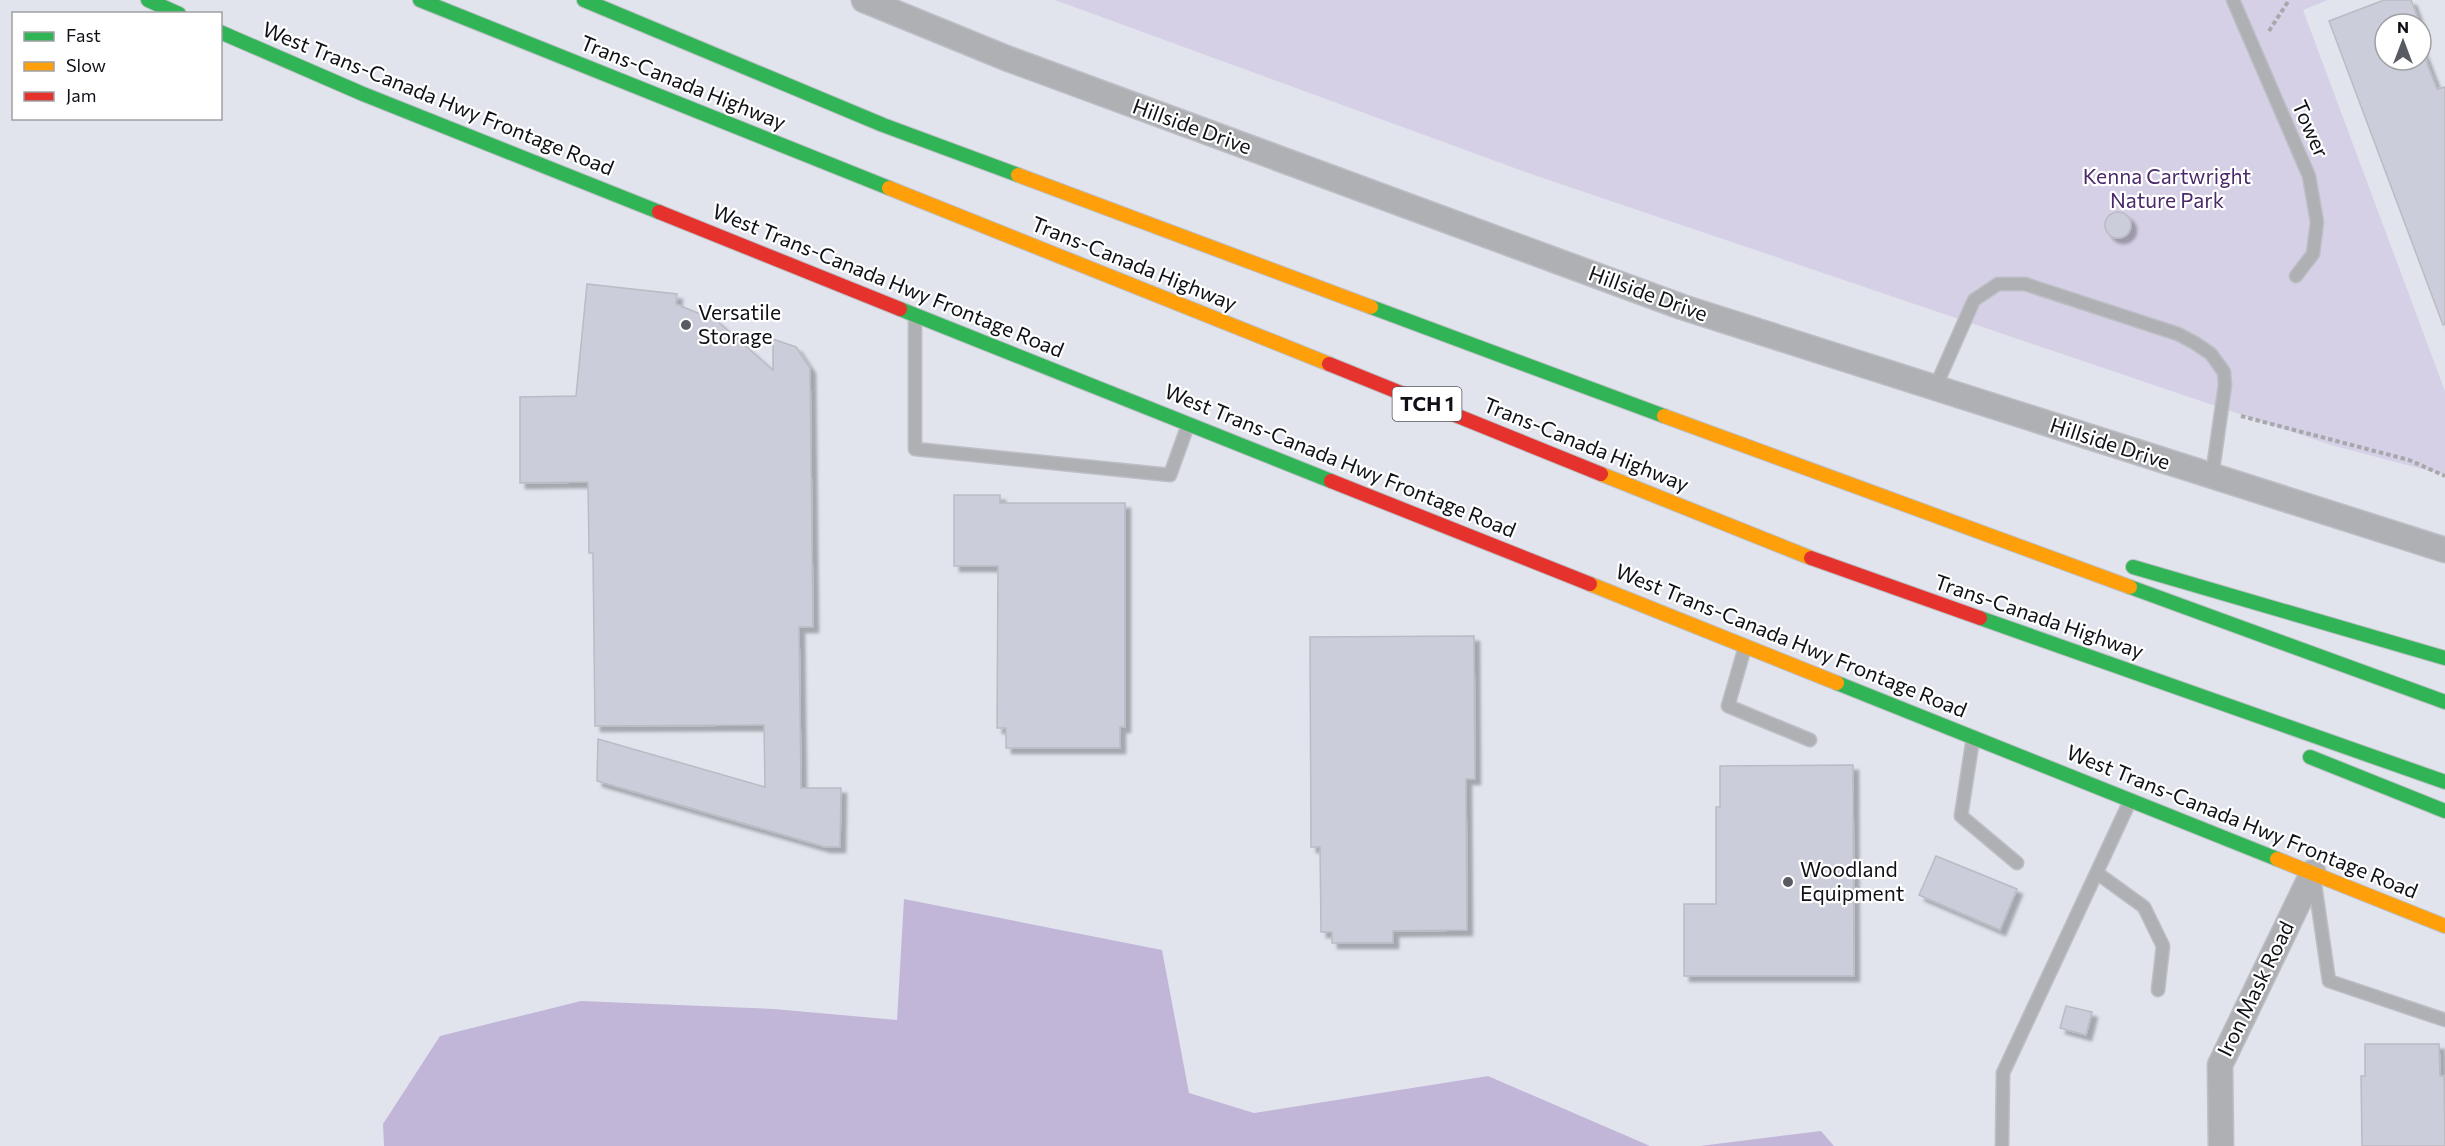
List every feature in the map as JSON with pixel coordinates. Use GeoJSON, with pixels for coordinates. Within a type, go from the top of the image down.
{"type":"FeatureCollection","features":[{"type":"Feature","properties":{"kind":"main road"},"geometry":{"type":"LineString","coordinates":[[148,0],[175,12]]}},
{"type":"Feature","properties":{"kind":"main road","name":"Trans-Canada Highway"},"geometry":{"type":"LineString","coordinates":[[420,0],[1829,565],[2445,782]]}},
{"type":"Feature","properties":{"kind":"main road","name":"Trans-Canada Highway"},"geometry":{"type":"LineString","coordinates":[[584,0],[884,125],[1841,482],[2445,702]]}},
{"type":"Feature","properties":{"kind":"main road","name":"West Trans-Canada Hwy Frontage Road"},"geometry":{"type":"LineString","coordinates":[[222,33],[363,94],[2445,926]]}},
{"type":"Feature","properties":{"kind":"main road"},"geometry":{"type":"LineString","coordinates":[[1841,482],[2058,545]]}},
{"type":"Feature","properties":{"kind":"main road"},"geometry":{"type":"LineString","coordinates":[[2115,562],[2445,658]]}},
{"type":"Feature","properties":{"kind":"main road"},"geometry":{"type":"LineString","coordinates":[[1829,565],[2159,697]]}},
{"type":"Feature","properties":{"kind":"main road"},"geometry":{"type":"LineString","coordinates":[[2302,754],[2445,811]]}},
{"type":"Feature","properties":{"kind":"street","name":"Hillside Drive"},"geometry":{"type":"LineString","coordinates":[[864,0],[1006,58],[1682,307],[2445,550]]}},
{"type":"Feature","properties":{"kind":"street","name":"Iron Mask Road"},"geometry":{"type":"LineString","coordinates":[[2221,1146],[2220,1065],[2313,872]]}},
{"type":"Feature","properties":{"kind":"lane","name":"Tower"},"geometry":{"type":"LineString","coordinates":[[2233,0],[2309,176],[2317,222],[2316,233],[2313,254],[2296,276]]}},
{"type":"Feature","properties":{"kind":"lane"},"geometry":{"type":"LineString","coordinates":[[1935,388],[1958,331],[1974,300],[1998,284],[2025,284],[2178,334],[2211,354],[2224,372],[2223,411],[2212,476]]}},
{"type":"Feature","properties":{"kind":"lane"},"geometry":{"type":"LineString","coordinates":[[915,315],[915,449],[1170,476],[1188,424]]}},
{"type":"Feature","properties":{"kind":"lane"},"geometry":{"type":"LineString","coordinates":[[1745,646],[1728,706],[1810,740]]}},
{"type":"Feature","properties":{"kind":"lane"},"geometry":{"type":"LineString","coordinates":[[1973,736],[1961,816],[2017,863]]}},
{"type":"Feature","properties":{"kind":"lane"},"geometry":{"type":"LineString","coordinates":[[2002,1146],[2003,1073],[2131,800]]}},
{"type":"Feature","properties":{"kind":"lane"},"geometry":{"type":"LineString","coordinates":[[2313,872],[2329,981],[2445,1020]]}},
{"type":"Feature","properties":{"kind":"lane"},"geometry":{"type":"LineString","coordinates":[[2097,873],[2144,907],[2163,946],[2158,990]]}},
{"type":"Feature","properties":{"kind":"path"},"geometry":{"type":"LineString","coordinates":[[2223,411],[2409,460],[2445,476]]}},
{"type":"Feature","properties":{"kind":"green space","name":"Kenna Cartwright Nature Park"},"geometry":{"type":"Polygon","coordinates":[[[1055,0],[2328,0],[2303,10],[2445,391],[2445,475],[2331,445],[1531,174],[1055,0]]]}},
{"type":"Feature","properties":{"kind":"shaded area"},"geometry":{"type":"Polygon","coordinates":[[[904,899],[1162,950],[1189,1093],[1254,1113],[1488,1076],[1650,1146],[384,1146],[383,1124],[440,1036],[581,1001],[774,1009],[897,1020],[904,899]]]}},
{"type":"Feature","properties":{"kind":"shaded area"},"geometry":{"type":"Polygon","coordinates":[[[1821,1131],[1834,1146],[1700,1146],[1821,1131]]]}},
{"type":"Feature","properties":{"kind":"building"},"geometry":{"type":"Polygon","coordinates":[[[2384,0],[2411,0],[2416,12],[2373,12],[2373,72],[2430,72],[2437,89],[2445,87],[2445,324],[2443,325],[2329,21],[2384,0]]]}},
{"type":"Feature","properties":{"kind":"building"},"geometry":{"type":"Polygon","coordinates":[[[2118,212],[2127,216],[2131,225],[2127,234],[2118,238],[2109,234],[2105,225],[2109,216],[2118,212]]]}},
{"type":"Feature","properties":{"kind":"building"},"geometry":{"type":"Polygon","coordinates":[[[587,284],[677,294],[676,304],[717,321],[773,370],[773,339],[796,347],[810,368],[813,627],[799,627],[801,788],[841,788],[840,847],[825,847],[597,781],[598,739],[765,787],[764,725],[595,726],[593,553],[589,553],[588,482],[520,483],[520,397],[576,396],[587,284]]]}},
{"type":"Feature","properties":{"kind":"building"},"geometry":{"type":"Polygon","coordinates":[[[954,495],[1000,495],[1000,503],[1125,503],[1125,727],[1120,727],[1120,748],[1006,748],[1006,728],[997,728],[998,566],[954,566],[954,495]]]}},
{"type":"Feature","properties":{"kind":"building"},"geometry":{"type":"Polygon","coordinates":[[[1474,636],[1475,779],[1466,779],[1467,930],[1393,931],[1393,943],[1332,943],[1332,932],[1321,932],[1320,847],[1311,847],[1310,637],[1474,636]]]}},
{"type":"Feature","properties":{"kind":"building","name":"Woodland Equipment"},"geometry":{"type":"Polygon","coordinates":[[[1853,765],[1854,976],[1684,976],[1684,904],[1716,904],[1716,807],[1720,807],[1720,766],[1853,765]]]}},
{"type":"Feature","properties":{"kind":"building"},"geometry":{"type":"Polygon","coordinates":[[[1936,856],[2017,889],[2000,930],[1919,895],[1936,856]]]}},
{"type":"Feature","properties":{"kind":"building"},"geometry":{"type":"Polygon","coordinates":[[[2066,1006],[2092,1012],[2086,1035],[2060,1028],[2066,1006]]]}},
{"type":"Feature","properties":{"kind":"building"},"geometry":{"type":"Polygon","coordinates":[[[2365,1044],[2439,1044],[2440,1076],[2444,1076],[2445,1146],[2362,1146],[2361,1076],[2365,1076],[2365,1044]]]}},
{"type":"Feature","properties":{"kind":"traffic: fast"},"geometry":{"type":"LineString","coordinates":[[148,0],[175,12]]}},
{"type":"Feature","properties":{"kind":"traffic: fast"},"geometry":{"type":"LineString","coordinates":[[420,0],[889,188]]}},
{"type":"Feature","properties":{"kind":"traffic: fast"},"geometry":{"type":"LineString","coordinates":[[584,0],[883,125],[1018,175]]}},
{"type":"Feature","properties":{"kind":"traffic: fast"},"geometry":{"type":"LineString","coordinates":[[222,33],[363,94],[659,212]]}},
{"type":"Feature","properties":{"kind":"traffic: fast"},"geometry":{"type":"LineString","coordinates":[[1371,307],[1664,416]]}},
{"type":"Feature","properties":{"kind":"traffic: fast"},"geometry":{"type":"LineString","coordinates":[[900,309],[1331,481]]}},
{"type":"Feature","properties":{"kind":"traffic: fast"},"geometry":{"type":"LineString","coordinates":[[2133,567],[2445,658]]}},
{"type":"Feature","properties":{"kind":"traffic: fast"},"geometry":{"type":"LineString","coordinates":[[2130,587],[2445,702]]}},
{"type":"Feature","properties":{"kind":"traffic: fast"},"geometry":{"type":"LineString","coordinates":[[1980,618],[2445,782]]}},
{"type":"Feature","properties":{"kind":"traffic: fast"},"geometry":{"type":"LineString","coordinates":[[1837,683],[2277,859]]}},
{"type":"Feature","properties":{"kind":"traffic: fast"},"geometry":{"type":"LineString","coordinates":[[2310,757],[2445,811]]}},
{"type":"Feature","properties":{"kind":"traffic: slow"},"geometry":{"type":"LineString","coordinates":[[1018,175],[1371,307]]}},
{"type":"Feature","properties":{"kind":"traffic: slow"},"geometry":{"type":"LineString","coordinates":[[889,188],[1329,364]]}},
{"type":"Feature","properties":{"kind":"traffic: slow"},"geometry":{"type":"LineString","coordinates":[[1664,416],[2130,587]]}},
{"type":"Feature","properties":{"kind":"traffic: slow"},"geometry":{"type":"LineString","coordinates":[[1601,474],[1811,558]]}},
{"type":"Feature","properties":{"kind":"traffic: slow"},"geometry":{"type":"LineString","coordinates":[[1590,584],[1837,683]]}},
{"type":"Feature","properties":{"kind":"traffic: slow"},"geometry":{"type":"LineString","coordinates":[[2277,859],[2445,926]]}},
{"type":"Feature","properties":{"kind":"traffic: jam"},"geometry":{"type":"LineString","coordinates":[[659,212],[900,309]]}},
{"type":"Feature","properties":{"kind":"traffic: jam"},"geometry":{"type":"LineString","coordinates":[[1329,364],[1601,474]]}},
{"type":"Feature","properties":{"kind":"traffic: jam"},"geometry":{"type":"LineString","coordinates":[[1331,481],[1590,584]]}},
{"type":"Feature","properties":{"kind":"traffic: jam"},"geometry":{"type":"LineString","coordinates":[[1811,558],[1980,618]]}},
{"type":"Feature","properties":{"kind":"place","name":"Versatile Storage"},"geometry":{"type":"Point","coordinates":[686,325]}},
{"type":"Feature","properties":{"kind":"place","name":"Woodland Equipment"},"geometry":{"type":"Point","coordinates":[1788,882]}}]}
